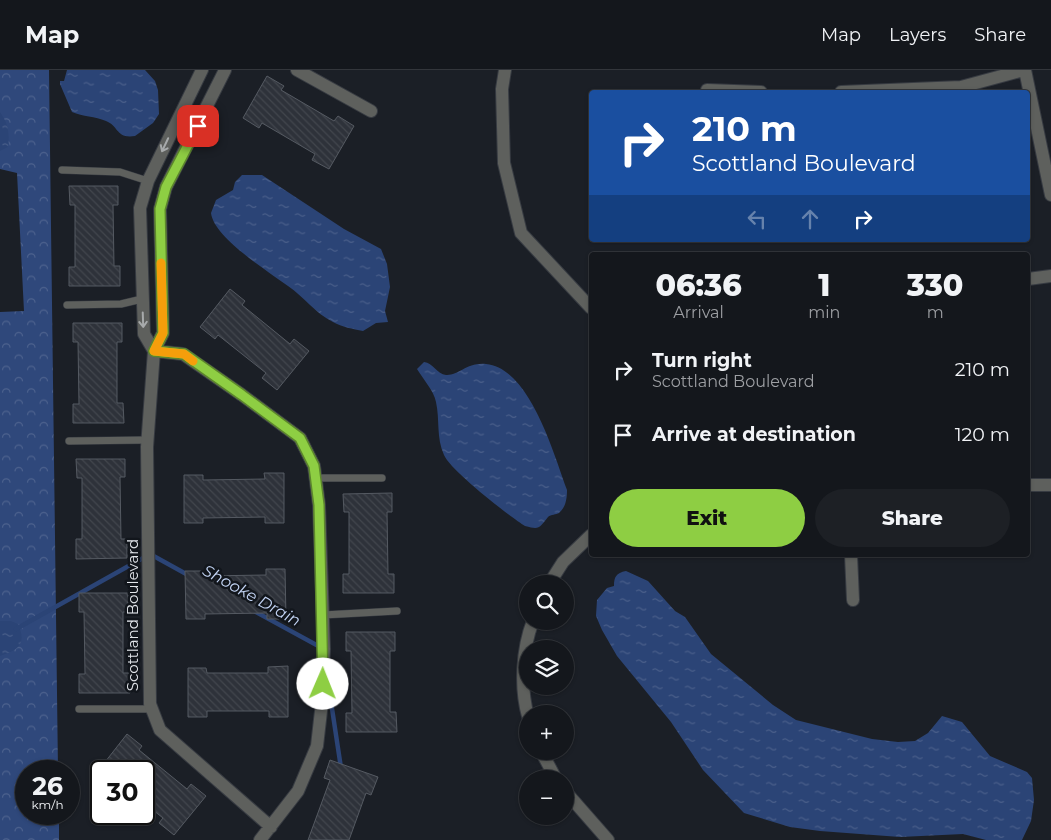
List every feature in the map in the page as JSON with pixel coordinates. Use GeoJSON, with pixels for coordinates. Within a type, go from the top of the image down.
{"type":"FeatureCollection","features":[{"type":"Feature","properties":{"kind":"street","name":"Scottland Boulevard"},"geometry":{"type":"LineString","coordinates":[[154,351],[144,334],[140,208],[148,181],[202,70]]}},
{"type":"Feature","properties":{"kind":"street","name":"Scottland Boulevard"},"geometry":{"type":"LineString","coordinates":[[225,70],[166,187],[160,209],[163,333],[154,351],[148,440],[150,704],[160,730],[271,827]]}},
{"type":"Feature","properties":{"kind":"street"},"geometry":{"type":"LineString","coordinates":[[297,70],[371,111]]}},
{"type":"Feature","properties":{"kind":"street"},"geometry":{"type":"LineString","coordinates":[[505,70],[502,89],[504,162],[521,233],[589,306]]}},
{"type":"Feature","properties":{"kind":"street"},"geometry":{"type":"LineString","coordinates":[[889,90],[961,87],[1024,70],[1028,90]]}},
{"type":"Feature","properties":{"kind":"street"},"geometry":{"type":"LineString","coordinates":[[1030,98],[1051,196]]}},
{"type":"Feature","properties":{"kind":"street"},"geometry":{"type":"LineString","coordinates":[[148,181],[166,187]]}},
{"type":"Feature","properties":{"kind":"street"},"geometry":{"type":"LineString","coordinates":[[1030,279],[1051,276]]}},
{"type":"Feature","properties":{"kind":"street"},"geometry":{"type":"LineString","coordinates":[[142,299],[162,297]]}},
{"type":"Feature","properties":{"kind":"street"},"geometry":{"type":"LineString","coordinates":[[154,351],[184,354],[300,438],[314,466],[319,505],[323,615],[322,702],[317,746],[298,790],[260,840]]}},
{"type":"Feature","properties":{"kind":"street"},"geometry":{"type":"LineString","coordinates":[[1030,485],[1051,485]]}},
{"type":"Feature","properties":{"kind":"street"},"geometry":{"type":"LineString","coordinates":[[554,575],[562,562],[589,537]]}},
{"type":"Feature","properties":{"kind":"street"},"geometry":{"type":"LineString","coordinates":[[851,557],[853,600]]}},
{"type":"Feature","properties":{"kind":"street"},"geometry":{"type":"LineString","coordinates":[[525,705],[524,669],[530,630]]}},
{"type":"Feature","properties":{"kind":"street"},"geometry":{"type":"LineString","coordinates":[[574,801],[608,840]]}},
{"type":"Feature","properties":{"kind":"lane"},"geometry":{"type":"LineString","coordinates":[[62,170],[120,172],[148,181]]}},
{"type":"Feature","properties":{"kind":"lane"},"geometry":{"type":"LineString","coordinates":[[67,305],[121,304],[142,299]]}},
{"type":"Feature","properties":{"kind":"lane"},"geometry":{"type":"LineString","coordinates":[[69,441],[148,440]]}},
{"type":"Feature","properties":{"kind":"lane"},"geometry":{"type":"LineString","coordinates":[[316,478],[382,478]]}},
{"type":"Feature","properties":{"kind":"lane"},"geometry":{"type":"LineString","coordinates":[[323,615],[397,611]]}},
{"type":"Feature","properties":{"kind":"lane"},"geometry":{"type":"LineString","coordinates":[[80,709],[152,709]]}},
{"type":"Feature","properties":{"kind":"green space"},"geometry":{"type":"Polygon","coordinates":[[[0,70],[49,70],[58,760],[15,760],[15,825],[59,825],[59,840],[0,840],[0,312],[24,311],[17,173],[0,169],[0,70]]]}},
{"type":"Feature","properties":{"kind":"water"},"geometry":{"type":"Polygon","coordinates":[[[67,70],[145,70],[155,81],[158,90],[159,114],[153,123],[135,136],[124,136],[106,121],[72,112],[60,84],[60,81],[64,81],[67,70]]]}},
{"type":"Feature","properties":{"kind":"water"},"geometry":{"type":"Polygon","coordinates":[[[0,112],[7,124],[9,137],[8,147],[0,151],[0,112]]]}},
{"type":"Feature","properties":{"kind":"water"},"geometry":{"type":"Polygon","coordinates":[[[242,175],[262,175],[344,229],[381,249],[387,264],[390,287],[385,311],[388,322],[376,323],[363,331],[344,327],[333,322],[294,290],[243,253],[221,233],[214,223],[211,213],[216,200],[233,190],[235,182],[242,175]]]}},
{"type":"Feature","properties":{"kind":"water"},"geometry":{"type":"Polygon","coordinates":[[[424,362],[446,375],[473,365],[486,364],[502,369],[515,380],[528,396],[538,415],[567,490],[565,505],[559,513],[549,516],[539,527],[525,526],[481,493],[457,471],[444,455],[440,442],[435,398],[417,369],[424,362]]]}},
{"type":"Feature","properties":{"kind":"water"},"geometry":{"type":"Polygon","coordinates":[[[626,571],[648,581],[675,611],[685,617],[711,654],[773,705],[796,720],[872,739],[898,742],[915,741],[928,733],[942,716],[962,722],[990,756],[1027,772],[1032,778],[1034,800],[1031,821],[1022,840],[986,840],[963,834],[900,837],[820,831],[790,827],[744,813],[703,770],[671,722],[617,656],[602,630],[596,616],[597,600],[607,588],[614,586],[615,578],[618,574],[626,571]]]}},
{"type":"Feature","properties":{"kind":"water"},"geometry":{"type":"Polygon","coordinates":[[[0,621],[11,621],[18,624],[22,637],[20,645],[16,649],[0,656],[0,621]]]}},
{"type":"Feature","properties":{"kind":"building"},"geometry":{"type":"Polygon","coordinates":[[[267,76],[284,86],[281,90],[334,121],[338,116],[354,126],[329,169],[312,160],[315,154],[262,123],[259,128],[243,118],[267,76]]]}},
{"type":"Feature","properties":{"kind":"building"},"geometry":{"type":"Polygon","coordinates":[[[69,186],[118,186],[118,205],[113,205],[114,266],[120,266],[120,286],[69,286],[69,267],[75,267],[75,205],[70,205],[69,186]]]}},
{"type":"Feature","properties":{"kind":"building"},"geometry":{"type":"Polygon","coordinates":[[[230,289],[245,301],[242,305],[290,344],[294,339],[309,351],[277,390],[262,378],[266,373],[218,335],[215,339],[200,327],[230,289]]]}},
{"type":"Feature","properties":{"kind":"building"},"geometry":{"type":"Polygon","coordinates":[[[73,323],[122,323],[122,342],[117,342],[117,403],[123,403],[124,423],[73,423],[73,404],[79,404],[78,342],[73,342],[73,323]]]}},
{"type":"Feature","properties":{"kind":"building"},"geometry":{"type":"Polygon","coordinates":[[[76,459],[125,459],[125,477],[120,477],[121,539],[127,539],[127,558],[76,559],[76,539],[82,539],[82,478],[77,478],[76,459]]]}},
{"type":"Feature","properties":{"kind":"building"},"geometry":{"type":"Polygon","coordinates":[[[264,473],[284,473],[284,523],[265,523],[265,517],[203,518],[203,523],[184,523],[184,475],[203,475],[203,480],[265,479],[264,473]]]}},
{"type":"Feature","properties":{"kind":"building"},"geometry":{"type":"Polygon","coordinates":[[[392,493],[392,512],[387,512],[388,574],[394,574],[394,593],[343,593],[343,574],[349,574],[349,512],[344,512],[343,494],[392,493]]]}},
{"type":"Feature","properties":{"kind":"building"},"geometry":{"type":"Polygon","coordinates":[[[266,569],[285,569],[286,619],[267,619],[267,613],[205,614],[205,619],[186,619],[185,571],[204,571],[204,576],[266,575],[266,569]]]}},
{"type":"Feature","properties":{"kind":"building"},"geometry":{"type":"Polygon","coordinates":[[[79,593],[128,593],[128,612],[123,612],[123,673],[129,673],[130,693],[79,693],[79,674],[85,674],[84,612],[79,612],[79,593]]]}},
{"type":"Feature","properties":{"kind":"building"},"geometry":{"type":"Polygon","coordinates":[[[346,632],[395,632],[395,651],[390,651],[390,712],[396,712],[397,732],[346,732],[346,713],[352,713],[351,651],[346,651],[346,632]]]}},
{"type":"Feature","properties":{"kind":"building"},"geometry":{"type":"Polygon","coordinates":[[[288,666],[288,717],[269,717],[269,711],[207,711],[207,717],[188,717],[188,668],[206,668],[207,673],[268,673],[268,667],[288,666]]]}},
{"type":"Feature","properties":{"kind":"building"},"geometry":{"type":"Polygon","coordinates":[[[127,734],[142,746],[139,750],[151,760],[107,760],[127,734]]]}},
{"type":"Feature","properties":{"kind":"building"},"geometry":{"type":"Polygon","coordinates":[[[330,760],[378,777],[371,795],[366,793],[349,840],[308,840],[330,780],[324,778],[330,760]]]}},
{"type":"Feature","properties":{"kind":"building"},"geometry":{"type":"Polygon","coordinates":[[[155,763],[187,789],[191,784],[206,796],[174,835],[159,823],[163,818],[155,812],[155,763]]]}},
{"type":"Feature","properties":{"kind":"waterway","name":"Shooke Drain"},"geometry":{"type":"LineString","coordinates":[[16,629],[150,554],[188,575]]}},
{"type":"Feature","properties":{"kind":"waterway","name":"Shooke Drain"},"geometry":{"type":"LineString","coordinates":[[254,611],[322,648]]}},
{"type":"Feature","properties":{"kind":"waterway","name":"Shooke Drain"},"geometry":{"type":"LineString","coordinates":[[328,682],[341,768]]}},
{"type":"Feature","properties":{"kind":"slow traffic"},"geometry":{"type":"LineString","coordinates":[[161,263],[163,333],[154,351],[184,354],[193,361]]}},
{"type":"Feature","properties":{"kind":"route"},"geometry":{"type":"LineString","coordinates":[[198,126],[166,187],[160,209],[163,333],[154,351],[184,354],[300,438],[314,466],[319,505],[324,649],[323,684]]}}]}
